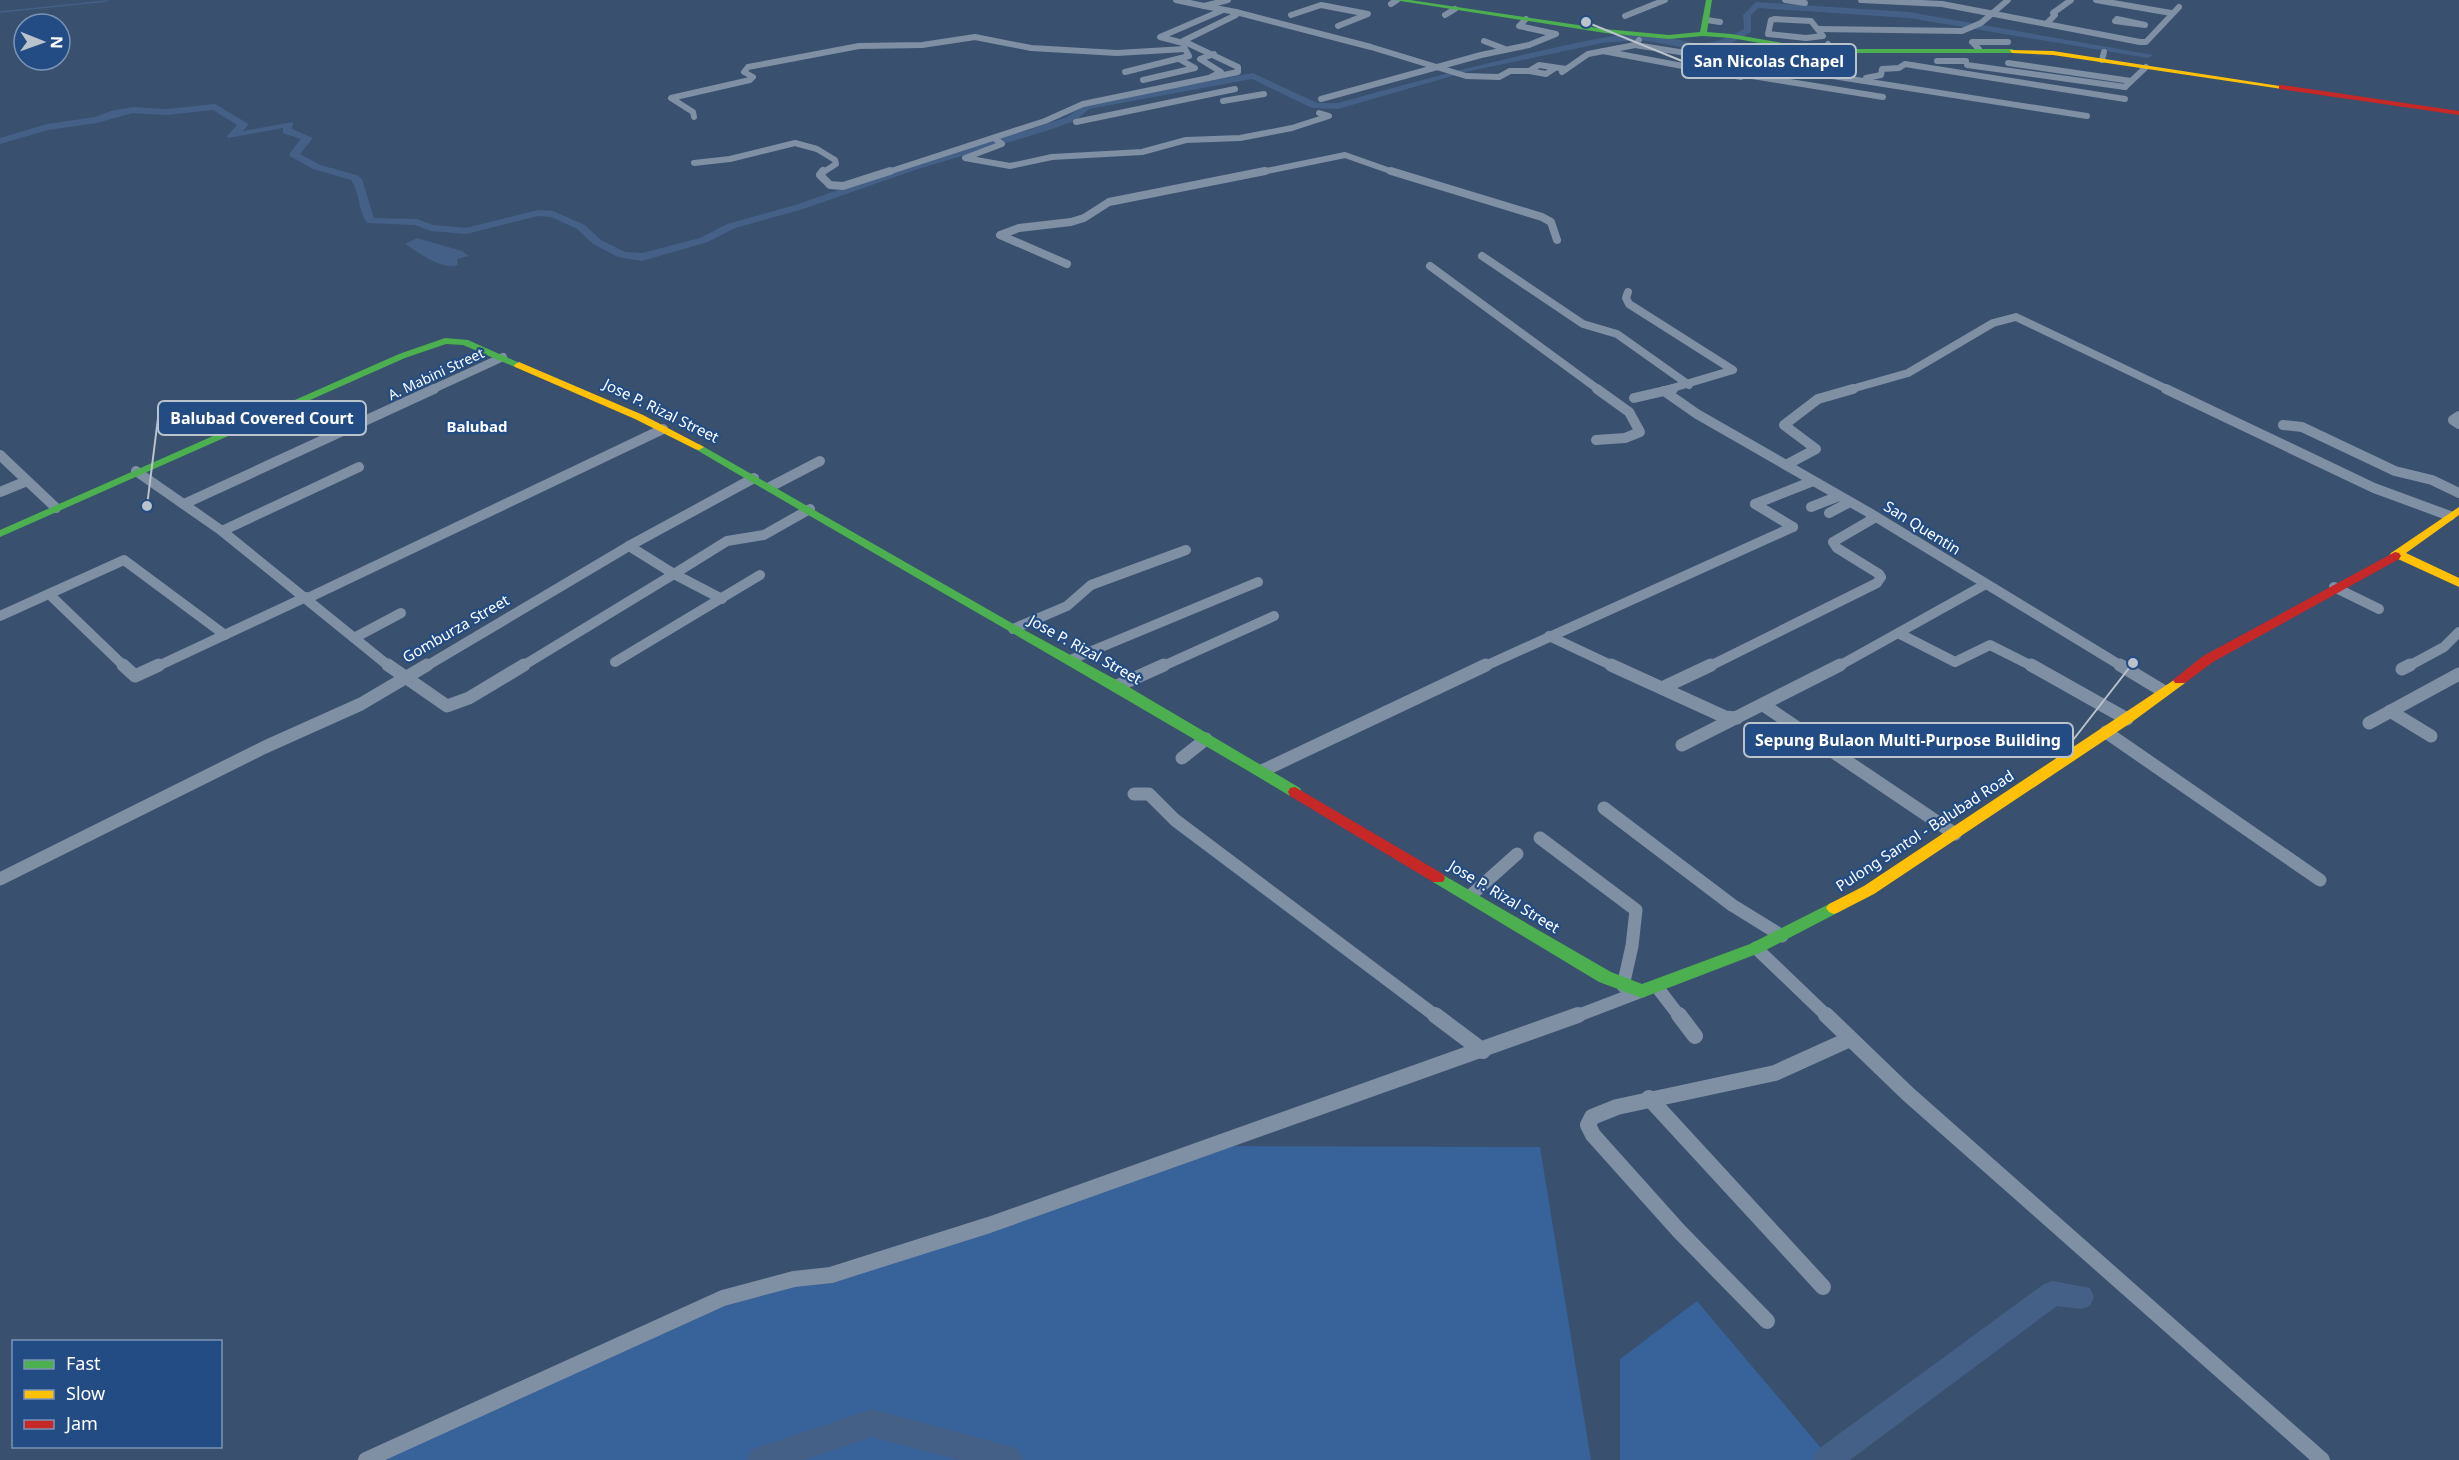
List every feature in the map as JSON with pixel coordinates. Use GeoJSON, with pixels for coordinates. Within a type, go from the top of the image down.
{"type":"FeatureCollection","features":[{"type":"Feature","properties":{"kind":"street"},"geometry":{"type":"LineString","coordinates":[[1176,0],[1236,12],[1485,78],[1507,75],[1510,71],[1529,71],[1539,65],[1561,70],[1586,55],[1638,39],[1669,37],[1710,26],[1739,37],[1805,50],[1900,47],[1964,59],[1987,68],[2125,87]]}},
{"type":"Feature","properties":{"kind":"street"},"geometry":{"type":"LineString","coordinates":[[1204,6],[1228,0]]}},
{"type":"Feature","properties":{"kind":"street"},"geometry":{"type":"LineString","coordinates":[[1626,16],[1665,0]]}},
{"type":"Feature","properties":{"kind":"street"},"geometry":{"type":"LineString","coordinates":[[1709,0],[1710,26]]}},
{"type":"Feature","properties":{"kind":"street"},"geometry":{"type":"LineString","coordinates":[[1785,0],[1804,3]]}},
{"type":"Feature","properties":{"kind":"street"},"geometry":{"type":"LineString","coordinates":[[1861,0],[1943,2],[1993,14],[2146,42],[2179,7]]}},
{"type":"Feature","properties":{"kind":"street"},"geometry":{"type":"LineString","coordinates":[[1818,29],[1822,37],[1767,33],[1774,19],[1807,20],[1818,29],[1962,31],[1981,23],[2008,0]]}},
{"type":"Feature","properties":{"kind":"street"},"geometry":{"type":"LineString","coordinates":[[2046,24],[2055,15],[2064,15],[2068,9],[2065,7],[2072,0]]}},
{"type":"Feature","properties":{"kind":"street"},"geometry":{"type":"LineString","coordinates":[[2096,0],[2171,14]]}},
{"type":"Feature","properties":{"kind":"street"},"geometry":{"type":"LineString","coordinates":[[1395,1],[1426,2],[1450,12],[1487,10],[1755,64],[2087,116]]}},
{"type":"Feature","properties":{"kind":"street"},"geometry":{"type":"LineString","coordinates":[[1291,15],[1316,6],[1343,6],[1368,14],[1338,26]]}},
{"type":"Feature","properties":{"kind":"street"},"geometry":{"type":"LineString","coordinates":[[2101,34],[2128,6]]}},
{"type":"Feature","properties":{"kind":"street"},"geometry":{"type":"LineString","coordinates":[[1214,54],[1200,60],[1220,71],[1221,75],[1164,89],[1125,72],[1190,55],[1184,46],[1160,37],[1223,10]]}},
{"type":"Feature","properties":{"kind":"street"},"geometry":{"type":"LineString","coordinates":[[1184,46],[1236,15],[1236,12]]}},
{"type":"Feature","properties":{"kind":"street"},"geometry":{"type":"LineString","coordinates":[[1321,99],[1533,44],[1556,34],[1519,26],[1526,19]]}},
{"type":"Feature","properties":{"kind":"street"},"geometry":{"type":"LineString","coordinates":[[694,117],[693,112],[670,99],[750,80],[753,77],[744,72],[748,68],[859,46],[922,45],[980,37],[1031,48],[1117,53],[1198,46],[1239,70],[1221,81],[1083,104],[1057,117],[997,140],[840,187],[830,185],[820,175],[824,169],[836,164],[835,160],[817,149],[798,143],[716,162],[694,163]]}},
{"type":"Feature","properties":{"kind":"street"},"geometry":{"type":"LineString","coordinates":[[1484,41],[1506,50]]}},
{"type":"Feature","properties":{"kind":"street"},"geometry":{"type":"LineString","coordinates":[[1979,49],[1972,42],[2008,42]]}},
{"type":"Feature","properties":{"kind":"street"},"geometry":{"type":"LineString","coordinates":[[1937,61],[1964,59],[1979,49],[2049,51],[2103,56],[2146,67],[2459,113]]}},
{"type":"Feature","properties":{"kind":"street"},"geometry":{"type":"LineString","coordinates":[[1603,51],[1741,77],[1746,75],[1884,97]]}},
{"type":"Feature","properties":{"kind":"street"},"geometry":{"type":"LineString","coordinates":[[2044,67],[2049,51]]}},
{"type":"Feature","properties":{"kind":"street"},"geometry":{"type":"LineString","coordinates":[[1143,80],[1195,68],[1179,59]]}},
{"type":"Feature","properties":{"kind":"street"},"geometry":{"type":"LineString","coordinates":[[1964,59],[1968,74]]}},
{"type":"Feature","properties":{"kind":"street"},"geometry":{"type":"LineString","coordinates":[[1987,68],[1986,63],[1989,62],[2044,67],[2131,81]]}},
{"type":"Feature","properties":{"kind":"street"},"geometry":{"type":"LineString","coordinates":[[1746,75],[1755,64]]}},
{"type":"Feature","properties":{"kind":"street"},"geometry":{"type":"LineString","coordinates":[[1853,79],[1875,77],[1881,75],[1882,69],[1899,68],[1903,64],[2125,99]]}},
{"type":"Feature","properties":{"kind":"street"},"geometry":{"type":"LineString","coordinates":[[2116,97],[2146,67]]}},
{"type":"Feature","properties":{"kind":"street"},"geometry":{"type":"LineString","coordinates":[[1221,81],[1244,97]]}},
{"type":"Feature","properties":{"kind":"street"},"geometry":{"type":"LineString","coordinates":[[1076,122],[1232,90]]}},
{"type":"Feature","properties":{"kind":"street"},"geometry":{"type":"LineString","coordinates":[[1223,101],[1264,94]]}},
{"type":"Feature","properties":{"kind":"street"},"geometry":{"type":"LineString","coordinates":[[997,140],[965,158],[1010,166],[1052,157],[1142,152],[1184,141],[1240,138],[1281,130],[1329,116],[1319,113]]}},
{"type":"Feature","properties":{"kind":"street"},"geometry":{"type":"LineString","coordinates":[[1067,264],[1000,235],[1041,225],[1079,220],[1097,206],[1109,202],[1345,155],[1443,189],[1545,219],[1551,222],[1551,228],[1557,240]]}},
{"type":"Feature","properties":{"kind":"street"},"geometry":{"type":"LineString","coordinates":[[1482,256],[1583,324],[1617,334],[1689,385]]}},
{"type":"Feature","properties":{"kind":"street"},"geometry":{"type":"LineString","coordinates":[[1430,266],[1629,412],[1640,432],[1625,438],[1596,440]]}},
{"type":"Feature","properties":{"kind":"street"},"geometry":{"type":"LineString","coordinates":[[1628,292],[1626,298],[1629,304],[1733,370],[1689,385],[1634,398]]}},
{"type":"Feature","properties":{"kind":"street"},"geometry":{"type":"LineString","coordinates":[[1786,465],[1816,449],[1784,424],[1818,399],[1908,373],[1993,323],[2016,317],[2374,488],[2454,513]]}},
{"type":"Feature","properties":{"kind":"street","name":"Jose P. Rizal Street"},"geometry":{"type":"LineString","coordinates":[[0,534],[136,471],[437,343],[465,342],[663,429],[770,487],[1013,629],[1117,686],[1623,986],[1649,989]]}},
{"type":"Feature","properties":{"kind":"street","name":"A. Mabini Street"},"geometry":{"type":"LineString","coordinates":[[184,504],[502,357]]}},
{"type":"Feature","properties":{"kind":"street","name":"San Quentin"},"geometry":{"type":"LineString","coordinates":[[1664,391],[1697,414],[1876,517],[2163,691]]}},
{"type":"Feature","properties":{"kind":"street"},"geometry":{"type":"LineString","coordinates":[[2459,416],[2453,420],[2459,424]]}},
{"type":"Feature","properties":{"kind":"street"},"geometry":{"type":"LineString","coordinates":[[2283,425],[2302,427],[2395,471],[2432,480],[2459,493]]}},
{"type":"Feature","properties":{"kind":"street"},"geometry":{"type":"LineString","coordinates":[[49,594],[135,676],[307,598],[663,429]]}},
{"type":"Feature","properties":{"kind":"street"},"geometry":{"type":"LineString","coordinates":[[0,455],[56,508]]}},
{"type":"Feature","properties":{"kind":"street"},"geometry":{"type":"LineString","coordinates":[[770,487],[820,461]]}},
{"type":"Feature","properties":{"kind":"street"},"geometry":{"type":"LineString","coordinates":[[222,531],[359,467]]}},
{"type":"Feature","properties":{"kind":"street","name":"Gomburza Street"},"geometry":{"type":"LineString","coordinates":[[136,471],[222,531],[354,638],[406,676],[629,546],[753,478]]}},
{"type":"Feature","properties":{"kind":"street"},"geometry":{"type":"LineString","coordinates":[[0,492],[27,481]]}},
{"type":"Feature","properties":{"kind":"street"},"geometry":{"type":"LineString","coordinates":[[1262,771],[1549,636],[1793,527],[1755,504],[1813,481]]}},
{"type":"Feature","properties":{"kind":"street"},"geometry":{"type":"LineString","coordinates":[[1811,507],[1839,496]]}},
{"type":"Feature","properties":{"kind":"street"},"geometry":{"type":"LineString","coordinates":[[1829,513],[1850,502]]}},
{"type":"Feature","properties":{"kind":"street"},"geometry":{"type":"LineString","coordinates":[[0,879],[265,747],[361,704],[406,676],[447,706],[469,698],[727,541],[764,535],[810,509]]}},
{"type":"Feature","properties":{"kind":"street","name":"Pulong Santol - Balubad Road"},"geometry":{"type":"LineString","coordinates":[[1649,989],[1756,948],[1869,890],[2127,718],[2211,658],[2334,587],[2398,554],[2454,513]]}},
{"type":"Feature","properties":{"kind":"street"},"geometry":{"type":"LineString","coordinates":[[1662,688],[1877,583],[1881,577],[1879,574],[1837,548],[1833,542],[1876,517]]}},
{"type":"Feature","properties":{"kind":"street"},"geometry":{"type":"LineString","coordinates":[[629,546],[674,574],[722,599]]}},
{"type":"Feature","properties":{"kind":"street"},"geometry":{"type":"LineString","coordinates":[[1013,629],[1067,606],[1091,585],[1186,550]]}},
{"type":"Feature","properties":{"kind":"street"},"geometry":{"type":"LineString","coordinates":[[2398,554],[2459,583]]}},
{"type":"Feature","properties":{"kind":"street"},"geometry":{"type":"LineString","coordinates":[[0,616],[124,560],[225,635]]}},
{"type":"Feature","properties":{"kind":"street"},"geometry":{"type":"LineString","coordinates":[[615,662],[760,575]]}},
{"type":"Feature","properties":{"kind":"street"},"geometry":{"type":"LineString","coordinates":[[1070,660],[1258,582]]}},
{"type":"Feature","properties":{"kind":"street"},"geometry":{"type":"LineString","coordinates":[[1682,745],[1765,706],[1900,634],[1986,584]]}},
{"type":"Feature","properties":{"kind":"street"},"geometry":{"type":"LineString","coordinates":[[2334,587],[2379,609]]}},
{"type":"Feature","properties":{"kind":"street"},"geometry":{"type":"LineString","coordinates":[[354,638],[400,613]]}},
{"type":"Feature","properties":{"kind":"street"},"geometry":{"type":"LineString","coordinates":[[1117,686],[1274,616]]}},
{"type":"Feature","properties":{"kind":"street"},"geometry":{"type":"LineString","coordinates":[[2402,669],[2444,646],[2459,632]]}},
{"type":"Feature","properties":{"kind":"street"},"geometry":{"type":"LineString","coordinates":[[1900,634],[1955,662],[1990,645],[2063,681],[2127,718]]}},
{"type":"Feature","properties":{"kind":"street"},"geometry":{"type":"LineString","coordinates":[[1549,636],[1725,717],[1738,718]]}},
{"type":"Feature","properties":{"kind":"street"},"geometry":{"type":"LineString","coordinates":[[2369,723],[2459,674]]}},
{"type":"Feature","properties":{"kind":"street"},"geometry":{"type":"LineString","coordinates":[[1765,706],[1954,834]]}},
{"type":"Feature","properties":{"kind":"street"},"geometry":{"type":"LineString","coordinates":[[2390,711],[2431,736]]}},
{"type":"Feature","properties":{"kind":"street"},"geometry":{"type":"LineString","coordinates":[[2106,732],[2320,880]]}},
{"type":"Feature","properties":{"kind":"street"},"geometry":{"type":"LineString","coordinates":[[1182,758],[1206,739]]}},
{"type":"Feature","properties":{"kind":"street"},"geometry":{"type":"LineString","coordinates":[[1134,794],[1149,794],[1175,820],[1483,1051]]}},
{"type":"Feature","properties":{"kind":"street"},"geometry":{"type":"LineString","coordinates":[[1604,808],[1714,891],[1782,936]]}},
{"type":"Feature","properties":{"kind":"street"},"geometry":{"type":"LineString","coordinates":[[1540,838],[1636,910],[1632,946],[1623,986]]}},
{"type":"Feature","properties":{"kind":"street"},"geometry":{"type":"LineString","coordinates":[[1470,896],[1517,854]]}},
{"type":"Feature","properties":{"kind":"street"},"geometry":{"type":"LineString","coordinates":[[1756,948],[1908,1094],[2322,1460]]}},
{"type":"Feature","properties":{"kind":"street"},"geometry":{"type":"LineString","coordinates":[[366,1460],[723,1298],[795,1280],[831,1275],[989,1226],[1483,1051],[1649,989],[1695,1036]]}},
{"type":"Feature","properties":{"kind":"street"},"geometry":{"type":"LineString","coordinates":[[1767,1321],[1678,1231],[1593,1135],[1588,1125],[1592,1117],[1649,1098],[1775,1073],[1850,1039]]}},
{"type":"Feature","properties":{"kind":"street"},"geometry":{"type":"LineString","coordinates":[[1649,1098],[1823,1287]]}},
{"type":"Feature","properties":{"kind":"shaded area"},"geometry":{"type":"Polygon","coordinates":[[[417,238],[462,251],[469,256],[457,259],[458,265],[437,263],[405,244],[417,238]]]}},
{"type":"Feature","properties":{"kind":"shaded area"},"geometry":{"type":"Polygon","coordinates":[[[1217,1146],[1540,1147],[1591,1460],[375,1460],[717,1303],[1217,1146]]]}},
{"type":"Feature","properties":{"kind":"shaded area"},"geometry":{"type":"Polygon","coordinates":[[[1697,1301],[1831,1460],[1620,1460],[1620,1359],[1697,1301]]]}},
{"type":"Feature","properties":{"kind":"waterway"},"geometry":{"type":"LineString","coordinates":[[0,12],[107,1]]}},
{"type":"Feature","properties":{"kind":"waterway"},"geometry":{"type":"LineString","coordinates":[[0,141],[47,127],[97,120],[114,113],[133,110],[166,112],[215,107],[243,125],[232,136],[289,124],[287,131],[308,138],[294,154],[310,165],[354,177],[361,186],[365,210],[371,221],[417,222],[431,228],[466,231],[538,213],[553,214],[581,227],[597,242],[622,255],[642,257],[704,240],[731,226],[799,207],[914,167],[1039,130],[1071,119],[1086,107],[1253,76],[1315,106],[1338,106],[1464,70],[1602,40],[1641,37],[1704,48],[1729,41],[1748,30],[1747,15],[1756,5],[1909,15],[2148,55]]}},
{"type":"Feature","properties":{"kind":"waterway"},"geometry":{"type":"LineString","coordinates":[[1827,1460],[2053,1293],[2081,1297]]}},
{"type":"Feature","properties":{"kind":"waterway"},"geometry":{"type":"LineString","coordinates":[[762,1460],[872,1423],[1009,1460]]}},
{"type":"Feature","properties":{"kind":"traffic: fast"},"geometry":{"type":"LineString","coordinates":[[1397,0],[1605,31],[1669,37],[1703,34],[1731,36],[1817,51],[2012,51]]}},
{"type":"Feature","properties":{"kind":"traffic: fast"},"geometry":{"type":"LineString","coordinates":[[1703,34],[1709,0]]}},
{"type":"Feature","properties":{"kind":"traffic: fast"},"geometry":{"type":"LineString","coordinates":[[0,534],[402,356],[445,341],[465,342],[519,365]]}},
{"type":"Feature","properties":{"kind":"traffic: fast"},"geometry":{"type":"LineString","coordinates":[[699,447],[1013,629],[1117,686],[1295,792]]}},
{"type":"Feature","properties":{"kind":"traffic: fast"},"geometry":{"type":"LineString","coordinates":[[1438,878],[1605,977],[1642,991],[1756,948],[1834,908]]}},
{"type":"Feature","properties":{"kind":"traffic: slow"},"geometry":{"type":"LineString","coordinates":[[2012,51],[2053,53],[2282,87]]}},
{"type":"Feature","properties":{"kind":"traffic: slow"},"geometry":{"type":"LineString","coordinates":[[519,365],[639,417],[699,447]]}},
{"type":"Feature","properties":{"kind":"traffic: slow"},"geometry":{"type":"LineString","coordinates":[[2395,556],[2459,510]]}},
{"type":"Feature","properties":{"kind":"traffic: slow"},"geometry":{"type":"LineString","coordinates":[[2398,554],[2459,583]]}},
{"type":"Feature","properties":{"kind":"traffic: slow"},"geometry":{"type":"LineString","coordinates":[[1834,908],[1869,890],[2127,719],[2180,680]]}},
{"type":"Feature","properties":{"kind":"traffic: jam"},"geometry":{"type":"LineString","coordinates":[[2282,87],[2459,113]]}},
{"type":"Feature","properties":{"kind":"traffic: jam"},"geometry":{"type":"LineString","coordinates":[[2180,680],[2208,659],[2395,556]]}},
{"type":"Feature","properties":{"kind":"traffic: jam"},"geometry":{"type":"LineString","coordinates":[[1295,792],[1438,878]]}},
{"type":"Feature","properties":{"kind":"place","name":"San Nicolas Chapel"},"geometry":{"type":"Point","coordinates":[1586,22]}},
{"type":"Feature","properties":{"kind":"place","name":"Balubad Covered Court"},"geometry":{"type":"Point","coordinates":[147,506]}},
{"type":"Feature","properties":{"kind":"place","name":"Sepung Bulaon Multi-Purpose Building"},"geometry":{"type":"Point","coordinates":[2133,663]}},
{"type":"Feature","properties":{"kind":"district","name":"Balubad"},"geometry":{"type":"Point","coordinates":[477,427]}}]}
